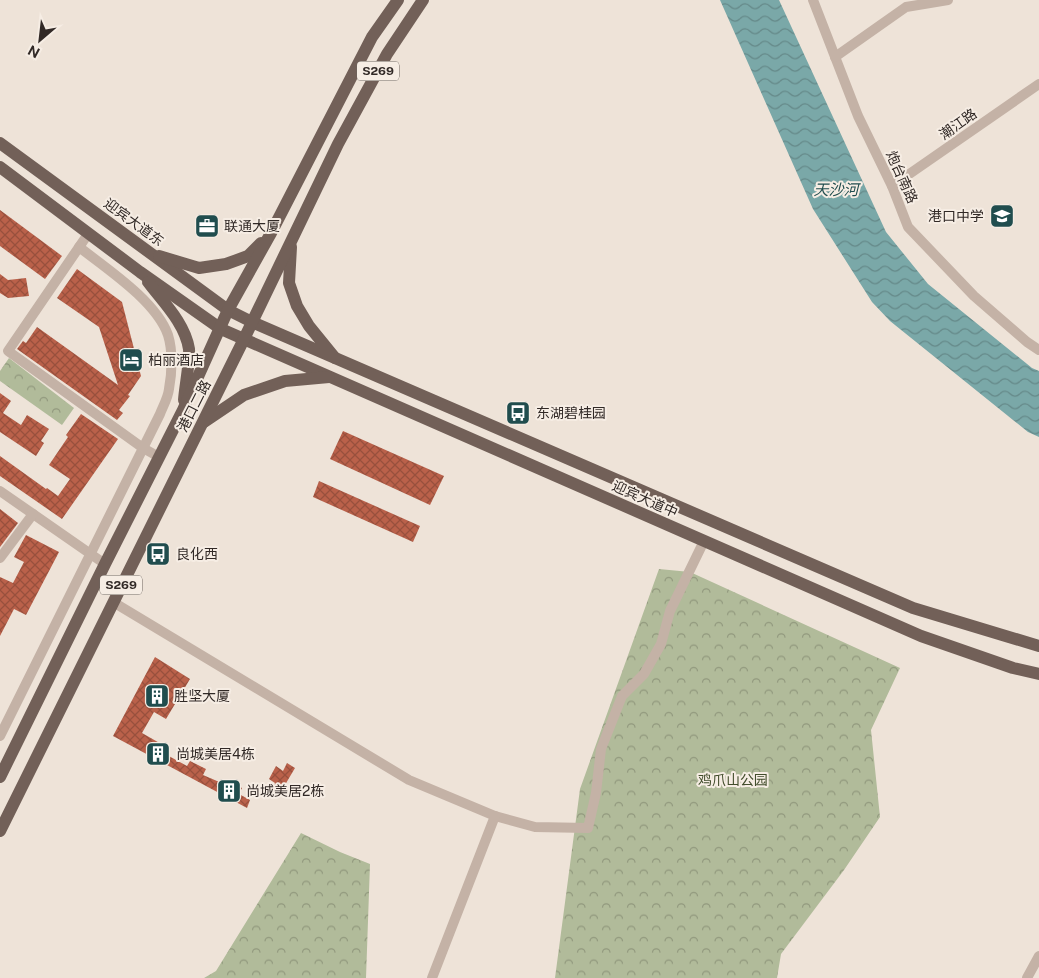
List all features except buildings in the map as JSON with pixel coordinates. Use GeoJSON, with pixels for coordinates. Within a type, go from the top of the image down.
{"type":"FeatureCollection","features":[{"type":"Feature","properties":{"kind":"main road","name":"港口二路"},"geometry":{"type":"LineString","coordinates":[[0,777],[183,410],[222,329],[228,310],[271,233],[372,37],[398,0]]}},
{"type":"Feature","properties":{"kind":"main road","name":"港口二路"},"geometry":{"type":"LineString","coordinates":[[0,831],[244,339],[338,144],[388,54],[424,0]]}},
{"type":"Feature","properties":{"kind":"main road"},"geometry":{"type":"LineString","coordinates":[[320,136],[338,144]]}},
{"type":"Feature","properties":{"kind":"main road","name":"迎宾大道东"},"geometry":{"type":"LineString","coordinates":[[0,143],[228,310],[252,322]]}},
{"type":"Feature","properties":{"kind":"main road"},"geometry":{"type":"LineString","coordinates":[[0,167],[140,272],[222,329],[244,339]]}},
{"type":"Feature","properties":{"kind":"main road"},"geometry":{"type":"LineString","coordinates":[[151,254],[199,268],[226,264],[248,256],[271,233]]}},
{"type":"Feature","properties":{"kind":"main road"},"geometry":{"type":"LineString","coordinates":[[291,241],[289,283],[297,306],[308,326],[337,360]]}},
{"type":"Feature","properties":{"kind":"main road"},"geometry":{"type":"LineString","coordinates":[[140,272],[182,328],[186,339],[189,350],[183,410]]}},
{"type":"Feature","properties":{"kind":"main road","name":"迎宾大道中"},"geometry":{"type":"LineString","coordinates":[[252,322],[914,608],[1039,646]]}},
{"type":"Feature","properties":{"kind":"main road","name":"迎宾大道中"},"geometry":{"type":"LineString","coordinates":[[244,339],[922,636],[1013,668],[1039,674]]}},
{"type":"Feature","properties":{"kind":"main road"},"geometry":{"type":"LineString","coordinates":[[352,387],[361,370]]}},
{"type":"Feature","properties":{"kind":"main road"},"geometry":{"type":"LineString","coordinates":[[202,423],[244,395],[286,381],[329,376]]}},
{"type":"Feature","properties":{"kind":"main road"},"geometry":{"type":"LineString","coordinates":[[158,459],[177,471]]}},
{"type":"Feature","properties":{"kind":"street","name":"炮台南路"},"geometry":{"type":"LineString","coordinates":[[813,0],[858,116],[892,186],[908,227],[974,296],[1027,342],[1039,350]]}},
{"type":"Feature","properties":{"kind":"street"},"geometry":{"type":"LineString","coordinates":[[835,57],[906,8],[948,0]]}},
{"type":"Feature","properties":{"kind":"street","name":"潮江路"},"geometry":{"type":"LineString","coordinates":[[892,186],[1039,84]]}},
{"type":"Feature","properties":{"kind":"street"},"geometry":{"type":"LineString","coordinates":[[88,234],[4,353],[158,459]]}},
{"type":"Feature","properties":{"kind":"street"},"geometry":{"type":"LineString","coordinates":[[0,736],[160,414],[169,391],[171,356],[169,336],[156,313],[126,284],[78,247]]}},
{"type":"Feature","properties":{"kind":"street"},"geometry":{"type":"LineString","coordinates":[[0,491],[105,564]]}},
{"type":"Feature","properties":{"kind":"street"},"geometry":{"type":"LineString","coordinates":[[0,558],[32,514]]}},
{"type":"Feature","properties":{"kind":"street"},"geometry":{"type":"LineString","coordinates":[[113,602],[409,780],[495,816],[535,827],[588,828],[596,793],[601,749],[622,696],[644,674],[661,644],[670,611],[704,541]]}},
{"type":"Feature","properties":{"kind":"street"},"geometry":{"type":"LineString","coordinates":[[432,978],[495,816]]}},
{"type":"Feature","properties":{"kind":"street"},"geometry":{"type":"LineString","coordinates":[[1027,978],[1039,956]]}},
{"type":"Feature","properties":{"kind":"green space"},"geometry":{"type":"Polygon","coordinates":[[[9,358],[74,408],[62,425],[0,381],[0,371],[9,358]]]}},
{"type":"Feature","properties":{"kind":"green space","name":"鸡爪山公园"},"geometry":{"type":"Polygon","coordinates":[[[659,569],[690,572],[900,668],[871,730],[880,817],[844,870],[781,954],[777,978],[555,978],[580,789],[659,569]]]}},
{"type":"Feature","properties":{"kind":"green space"},"geometry":{"type":"Polygon","coordinates":[[[301,833],[370,864],[366,978],[204,978],[216,971],[301,833]]]}},
{"type":"Feature","properties":{"kind":"water","name":"天沙河"},"geometry":{"type":"Polygon","coordinates":[[[720,0],[779,0],[886,232],[928,284],[1032,368],[1039,371],[1039,437],[1028,432],[890,321],[872,302],[813,209],[720,0]]]}},
{"type":"Feature","properties":{"kind":"place","name":"港口中学"},"geometry":{"type":"Point","coordinates":[1002,216]}},
{"type":"Feature","properties":{"kind":"place","name":"联通大厦"},"geometry":{"type":"Point","coordinates":[207,226]}},
{"type":"Feature","properties":{"kind":"place","name":"柏丽酒店"},"geometry":{"type":"Point","coordinates":[131,360]}},
{"type":"Feature","properties":{"kind":"place","name":"东湖碧桂园"},"geometry":{"type":"Point","coordinates":[518,413]}},
{"type":"Feature","properties":{"kind":"place","name":"良化西"},"geometry":{"type":"Point","coordinates":[158,554]}},
{"type":"Feature","properties":{"kind":"place","name":"胜坚大厦"},"geometry":{"type":"Point","coordinates":[157,696]}},
{"type":"Feature","properties":{"kind":"place","name":"尚城美居4栋"},"geometry":{"type":"Point","coordinates":[158,754]}},
{"type":"Feature","properties":{"kind":"place","name":"尚城美居2栋"},"geometry":{"type":"Point","coordinates":[229,791]}}]}
